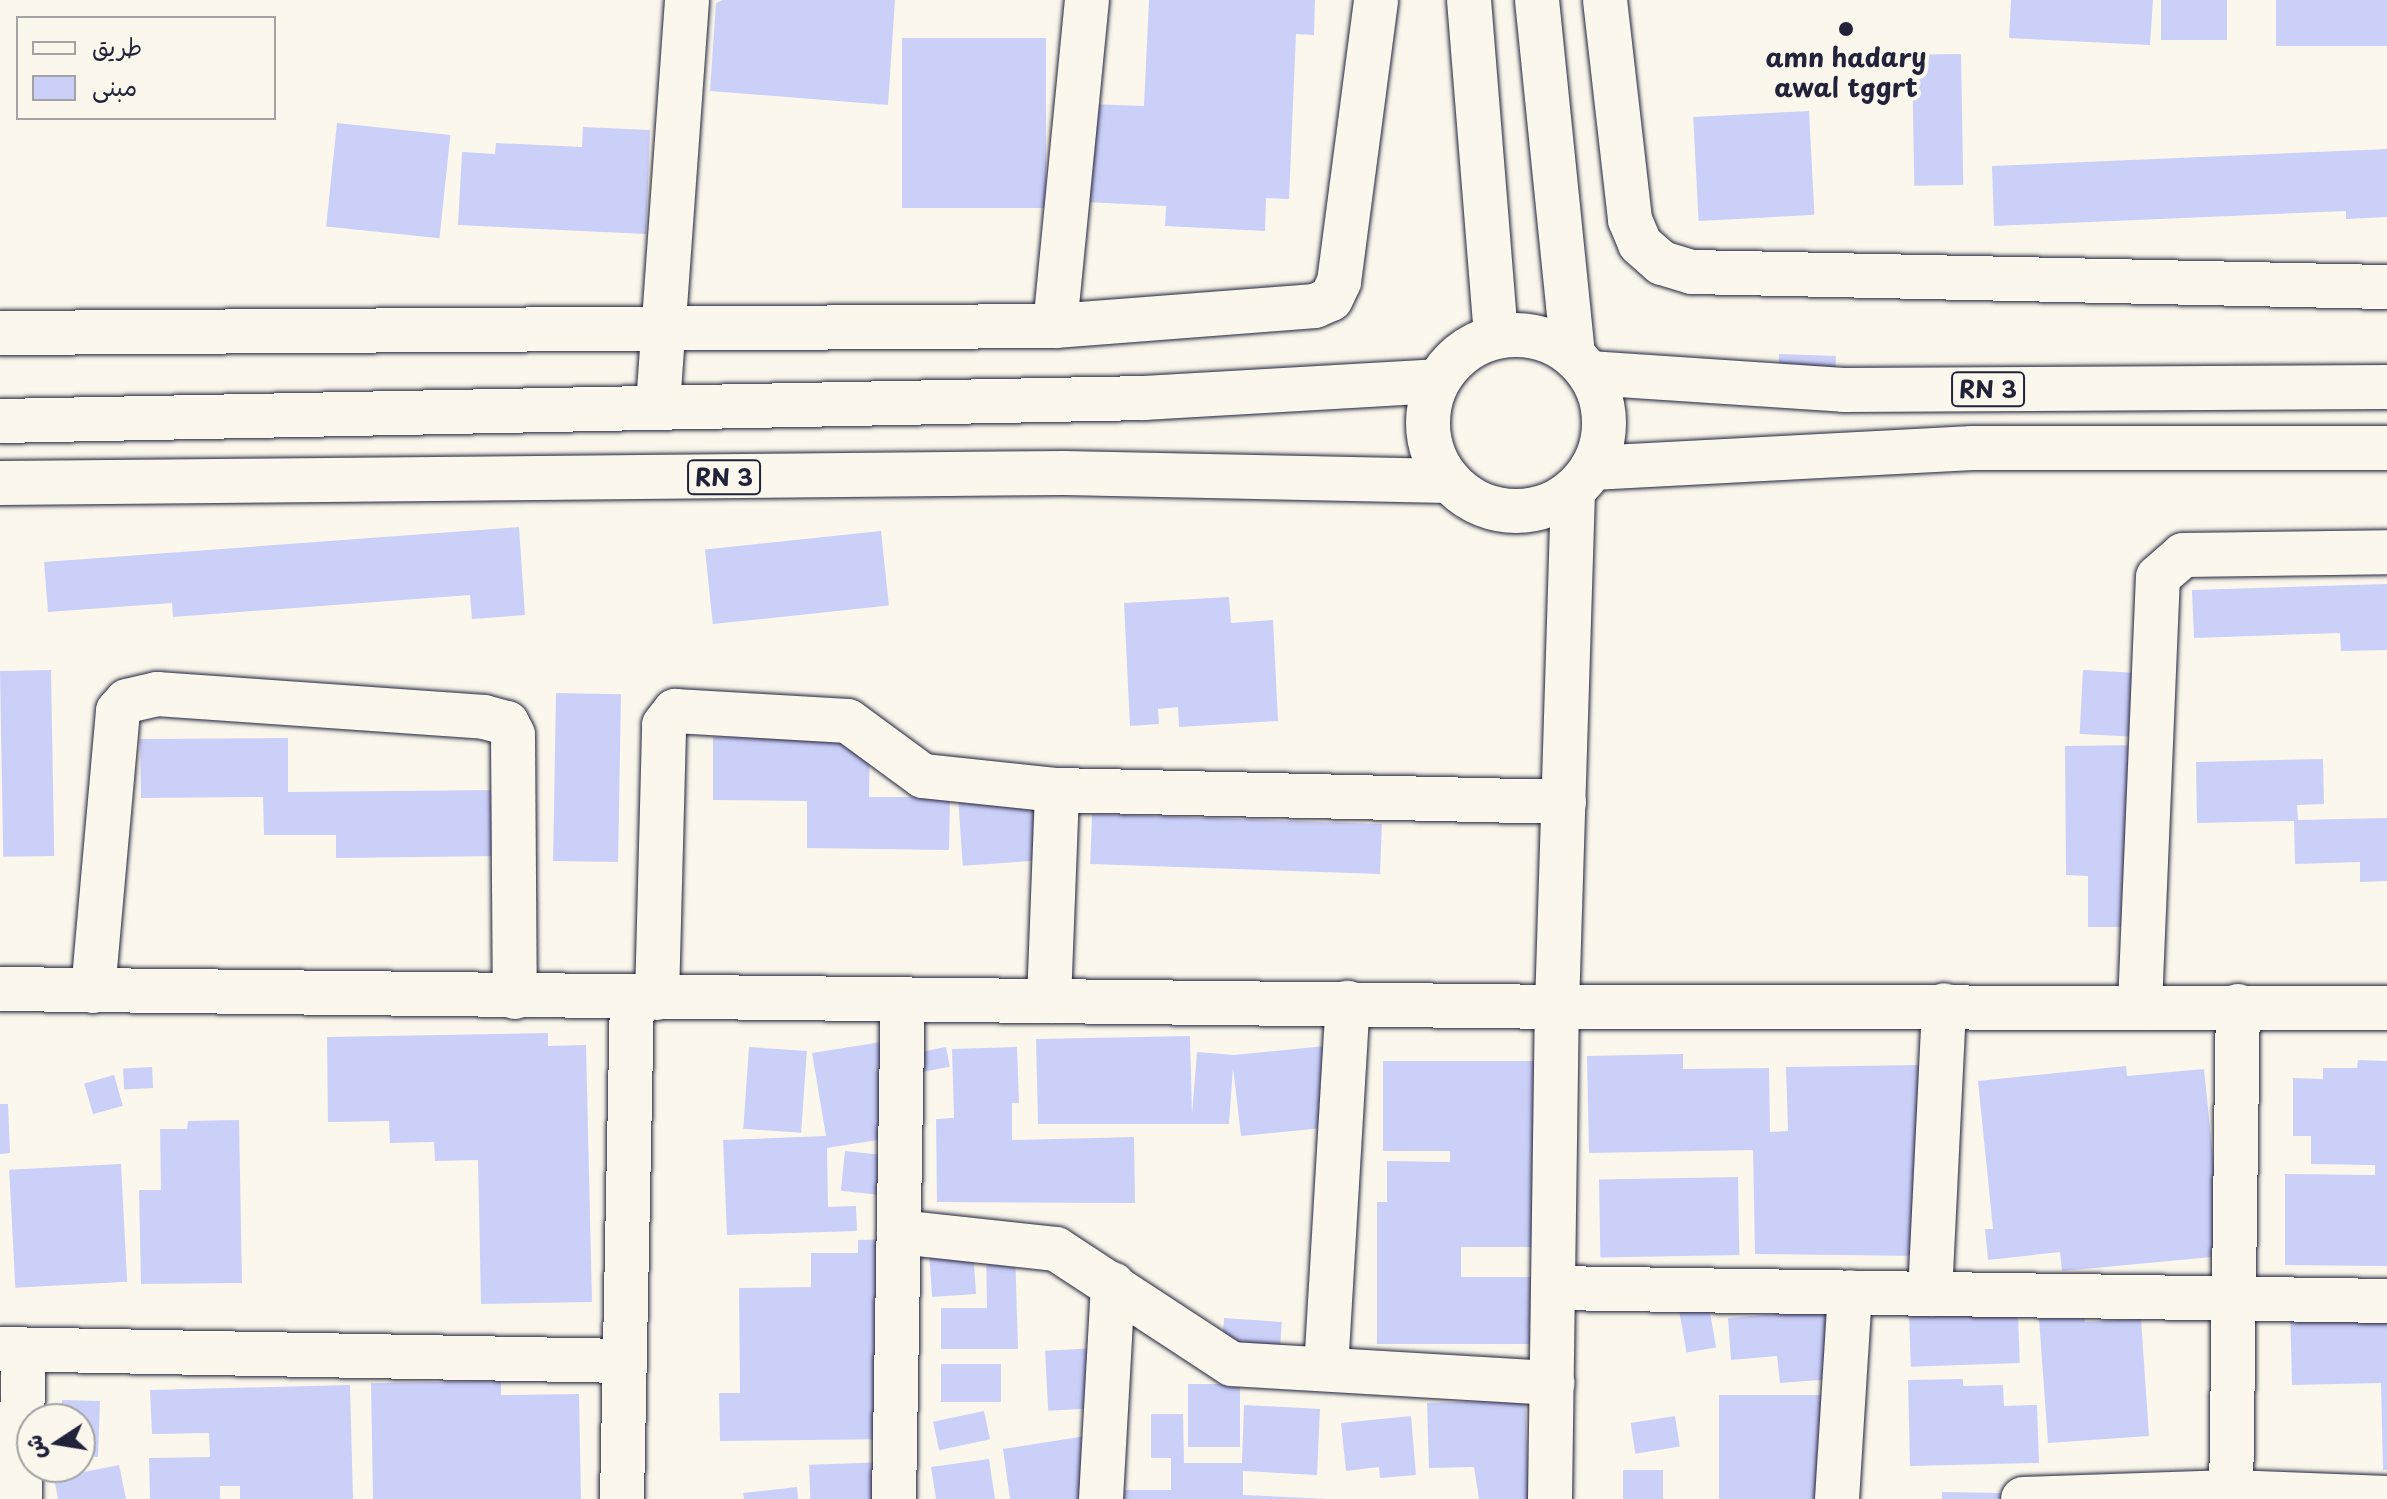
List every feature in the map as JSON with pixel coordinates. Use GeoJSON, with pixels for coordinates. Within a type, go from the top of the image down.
{"type":"FeatureCollection","features":[{"type":"Feature","properties":{"kind":"main road"},"geometry":{"type":"LineString","coordinates":[[658,405],[687,0]]}},
{"type":"Feature","properties":{"kind":"main road"},"geometry":{"type":"LineString","coordinates":[[1055,326],[1087,0]]}},
{"type":"Feature","properties":{"kind":"main road"},"geometry":{"type":"LineString","coordinates":[[0,333],[662,326],[1055,326],[1315,306],[1331,299],[1339,282],[1376,0]]}},
{"type":"Feature","properties":{"kind":"main road"},"geometry":{"type":"LineString","coordinates":[[1469,0],[1496,336]]}},
{"type":"Feature","properties":{"kind":"main road"},"geometry":{"type":"LineString","coordinates":[[1537,0],[1581,364],[1602,404],[1603,437],[1583,480],[1564,802],[1557,1007],[1550,1499]]}},
{"type":"Feature","properties":{"kind":"main road"},"geometry":{"type":"LineString","coordinates":[[1605,0],[1630,220],[1640,244],[1662,263],[1692,272],[2387,287]]}},
{"type":"Feature","properties":{"kind":"main road"},"geometry":{"type":"LineString","coordinates":[[1581,364],[1524,334],[1496,336],[1462,352],[1437,381],[1427,415],[1431,450],[1448,481],[1470,499],[1496,510],[1523,512],[1550,505],[1583,480],[1972,448],[2387,448]]}},
{"type":"Feature","properties":{"kind":"main road","name":"RN 3"},"geometry":{"type":"LineString","coordinates":[[1581,364],[1843,390],[2387,387]]}},
{"type":"Feature","properties":{"kind":"main road"},"geometry":{"type":"LineString","coordinates":[[0,421],[658,405],[1144,398],[1437,381]]}},
{"type":"Feature","properties":{"kind":"main road","name":"RN 3"},"geometry":{"type":"LineString","coordinates":[[0,483],[1064,473],[1448,481]]}},
{"type":"Feature","properties":{"kind":"main road"},"geometry":{"type":"LineString","coordinates":[[2140,1005],[2158,577],[2183,555],[2387,552]]}},
{"type":"Feature","properties":{"kind":"main road"},"geometry":{"type":"LineString","coordinates":[[93,991],[118,711],[127,701],[157,694],[484,717],[507,723],[513,735],[515,997]]}},
{"type":"Feature","properties":{"kind":"main road"},"geometry":{"type":"LineString","coordinates":[[622,1499],[624,1361],[644,998],[664,725],[675,711],[848,721],[901,765],[923,776],[1057,790],[1564,802]]}},
{"type":"Feature","properties":{"kind":"main road"},"geometry":{"type":"LineString","coordinates":[[1049,1001],[1057,790]]}},
{"type":"Feature","properties":{"kind":"main road"},"geometry":{"type":"LineString","coordinates":[[0,989],[1557,1007],[2140,1005],[2387,1008]]}},
{"type":"Feature","properties":{"kind":"main road"},"geometry":{"type":"LineString","coordinates":[[894,1499],[903,1000]]}},
{"type":"Feature","properties":{"kind":"main road"},"geometry":{"type":"LineString","coordinates":[[1326,1369],[1348,1003]]}},
{"type":"Feature","properties":{"kind":"main road"},"geometry":{"type":"LineString","coordinates":[[1930,1294],[1944,1005]]}},
{"type":"Feature","properties":{"kind":"main road"},"geometry":{"type":"LineString","coordinates":[[2231,1496],[2238,1006]]}},
{"type":"Feature","properties":{"kind":"main road"},"geometry":{"type":"LineString","coordinates":[[899,1232],[1028,1242],[1080,1260],[1232,1364],[1552,1383]]}},
{"type":"Feature","properties":{"kind":"main road"},"geometry":{"type":"LineString","coordinates":[[1101,1499],[1113,1284]]}},
{"type":"Feature","properties":{"kind":"main road"},"geometry":{"type":"LineString","coordinates":[[1553,1288],[2387,1301]]}},
{"type":"Feature","properties":{"kind":"main road"},"geometry":{"type":"LineString","coordinates":[[1837,1499],[1850,1292]]}},
{"type":"Feature","properties":{"kind":"main road"},"geometry":{"type":"LineString","coordinates":[[20,1499],[12,1350],[624,1361]]}},
{"type":"Feature","properties":{"kind":"main road"},"geometry":{"type":"LineString","coordinates":[[2023,1499],[2231,1496],[2387,1498]]}},
{"type":"Feature","properties":{"kind":"building"},"geometry":{"type":"Polygon","coordinates":[[[723,0],[895,0],[888,105],[710,91],[716,3],[723,0]]]}},
{"type":"Feature","properties":{"kind":"building"},"geometry":{"type":"Polygon","coordinates":[[[1149,0],[1315,0],[1314,35],[1296,34],[1289,199],[1266,198],[1265,231],[1165,226],[1166,206],[1085,202],[1089,104],[1144,106],[1149,0]]]}},
{"type":"Feature","properties":{"kind":"building"},"geometry":{"type":"Polygon","coordinates":[[[2011,0],[2153,0],[2150,45],[2009,38],[2011,0]]]}},
{"type":"Feature","properties":{"kind":"building"},"geometry":{"type":"Polygon","coordinates":[[[2161,0],[2227,0],[2227,40],[2161,40],[2161,0]]]}},
{"type":"Feature","properties":{"kind":"building"},"geometry":{"type":"Polygon","coordinates":[[[2276,0],[2387,0],[2387,46],[2276,46],[2276,0]]]}},
{"type":"Feature","properties":{"kind":"building"},"geometry":{"type":"Polygon","coordinates":[[[902,38],[1046,38],[1046,208],[902,208],[902,38]]]}},
{"type":"Feature","properties":{"kind":"building"},"geometry":{"type":"Polygon","coordinates":[[[1961,54],[1963,185],[1914,186],[1912,55],[1961,54]]]}},
{"type":"Feature","properties":{"kind":"building"},"geometry":{"type":"Polygon","coordinates":[[[1809,111],[1814,215],[1699,221],[1693,117],[1809,111]]]}},
{"type":"Feature","properties":{"kind":"building"},"geometry":{"type":"Polygon","coordinates":[[[337,123],[450,135],[440,238],[326,226],[337,123]]]}},
{"type":"Feature","properties":{"kind":"building"},"geometry":{"type":"Polygon","coordinates":[[[583,127],[650,130],[646,234],[458,225],[462,152],[495,154],[496,143],[582,147],[583,127]]]}},
{"type":"Feature","properties":{"kind":"building"},"geometry":{"type":"Polygon","coordinates":[[[2387,149],[2387,217],[2346,219],[2346,211],[1994,226],[1992,166],[2387,149]]]}},
{"type":"Feature","properties":{"kind":"building"},"geometry":{"type":"Polygon","coordinates":[[[1779,354],[1836,356],[1835,382],[1778,380],[1779,354]]]}},
{"type":"Feature","properties":{"kind":"building"},"geometry":{"type":"Polygon","coordinates":[[[519,527],[525,615],[472,619],[470,595],[173,617],[172,603],[48,612],[44,562],[519,527]]]}},
{"type":"Feature","properties":{"kind":"building"},"geometry":{"type":"Polygon","coordinates":[[[881,531],[889,606],[713,624],[705,550],[881,531]]]}},
{"type":"Feature","properties":{"kind":"building"},"geometry":{"type":"Polygon","coordinates":[[[2387,584],[2387,650],[2341,651],[2340,633],[2194,638],[2192,590],[2387,584]]]}},
{"type":"Feature","properties":{"kind":"building"},"geometry":{"type":"Polygon","coordinates":[[[1229,597],[1231,623],[1273,620],[1278,721],[1179,727],[1178,707],[1158,709],[1159,724],[1130,726],[1124,603],[1229,597]]]}},
{"type":"Feature","properties":{"kind":"building"},"geometry":{"type":"Polygon","coordinates":[[[51,670],[54,856],[3,857],[0,671],[51,670]]]}},
{"type":"Feature","properties":{"kind":"building"},"geometry":{"type":"Polygon","coordinates":[[[2083,670],[2148,673],[2145,737],[2080,734],[2083,670]]]}},
{"type":"Feature","properties":{"kind":"building"},"geometry":{"type":"Polygon","coordinates":[[[556,693],[621,694],[618,862],[553,861],[556,693]]]}},
{"type":"Feature","properties":{"kind":"building"},"geometry":{"type":"Polygon","coordinates":[[[713,737],[870,739],[869,797],[950,797],[949,850],[807,848],[807,801],[713,800],[713,737]]]}},
{"type":"Feature","properties":{"kind":"building"},"geometry":{"type":"Polygon","coordinates":[[[288,738],[288,792],[500,790],[501,856],[336,858],[336,835],[264,835],[263,797],[141,798],[140,739],[288,738]]]}},
{"type":"Feature","properties":{"kind":"building"},"geometry":{"type":"Polygon","coordinates":[[[2139,745],[2141,927],[2088,927],[2088,876],[2066,875],[2065,746],[2139,745]]]}},
{"type":"Feature","properties":{"kind":"building"},"geometry":{"type":"Polygon","coordinates":[[[2323,759],[2324,804],[2297,805],[2298,820],[2387,818],[2387,881],[2360,882],[2360,862],[2295,864],[2294,821],[2197,823],[2196,762],[2323,759]]]}},
{"type":"Feature","properties":{"kind":"building"},"geometry":{"type":"Polygon","coordinates":[[[1044,794],[1049,860],[963,866],[958,800],[1044,794]]]}},
{"type":"Feature","properties":{"kind":"building"},"geometry":{"type":"Polygon","coordinates":[[[1092,814],[1382,824],[1380,874],[1090,864],[1092,814]]]}},
{"type":"Feature","properties":{"kind":"building"},"geometry":{"type":"Polygon","coordinates":[[[548,1033],[548,1046],[586,1045],[592,1302],[481,1304],[478,1160],[435,1161],[434,1142],[390,1143],[389,1121],[328,1122],[327,1037],[548,1033]]]}},
{"type":"Feature","properties":{"kind":"building"},"geometry":{"type":"Polygon","coordinates":[[[1190,1036],[1192,1114],[1197,1052],[1234,1055],[1325,1046],[1333,1127],[1241,1136],[1233,1067],[1229,1124],[1038,1124],[1036,1039],[1190,1036]]]}},
{"type":"Feature","properties":{"kind":"building"},"geometry":{"type":"Polygon","coordinates":[[[900,1039],[916,1134],[827,1148],[828,1207],[856,1206],[857,1231],[727,1235],[723,1140],[826,1136],[812,1053],[900,1039]]]}},
{"type":"Feature","properties":{"kind":"building"},"geometry":{"type":"Polygon","coordinates":[[[749,1047],[807,1051],[801,1133],[743,1129],[749,1047]]]}},
{"type":"Feature","properties":{"kind":"building"},"geometry":{"type":"Polygon","coordinates":[[[946,1047],[950,1067],[915,1073],[912,1054],[946,1047]]]}},
{"type":"Feature","properties":{"kind":"building"},"geometry":{"type":"Polygon","coordinates":[[[1017,1047],[1019,1103],[1012,1103],[1012,1140],[1134,1137],[1135,1203],[937,1202],[936,1119],[954,1118],[952,1049],[1017,1047]]]}},
{"type":"Feature","properties":{"kind":"building"},"geometry":{"type":"Polygon","coordinates":[[[1683,1054],[1683,1069],[1769,1068],[1770,1132],[1788,1131],[1786,1067],[1919,1065],[1922,1256],[1755,1254],[1753,1150],[1589,1153],[1587,1056],[1683,1054]]]}},
{"type":"Feature","properties":{"kind":"building"},"geometry":{"type":"Polygon","coordinates":[[[2358,1060],[2387,1061],[2387,1266],[2285,1265],[2285,1174],[2375,1175],[2375,1165],[2311,1164],[2311,1136],[2293,1136],[2293,1078],[2323,1079],[2323,1068],[2357,1068],[2358,1060]]]}},
{"type":"Feature","properties":{"kind":"building"},"geometry":{"type":"Polygon","coordinates":[[[1383,1061],[1545,1061],[1545,1247],[1461,1247],[1461,1277],[1531,1277],[1531,1344],[1377,1344],[1377,1202],[1387,1202],[1387,1161],[1450,1162],[1450,1151],[1383,1151],[1383,1061]]]}},
{"type":"Feature","properties":{"kind":"building"},"geometry":{"type":"Polygon","coordinates":[[[2126,1066],[2127,1076],[2204,1069],[2223,1256],[2062,1271],[2060,1252],[1988,1260],[1985,1229],[1993,1229],[1978,1081],[2126,1066]]]}},
{"type":"Feature","properties":{"kind":"building"},"geometry":{"type":"Polygon","coordinates":[[[152,1067],[153,1088],[124,1089],[123,1069],[152,1067]]]}},
{"type":"Feature","properties":{"kind":"building"},"geometry":{"type":"Polygon","coordinates":[[[114,1075],[123,1106],[93,1114],[84,1084],[114,1075]]]}},
{"type":"Feature","properties":{"kind":"building"},"geometry":{"type":"Polygon","coordinates":[[[0,1104],[8,1104],[10,1153],[0,1154],[0,1104]]]}},
{"type":"Feature","properties":{"kind":"building"},"geometry":{"type":"Polygon","coordinates":[[[239,1120],[242,1283],[141,1284],[139,1190],[161,1190],[160,1129],[187,1129],[188,1121],[239,1120]]]}},
{"type":"Feature","properties":{"kind":"building"},"geometry":{"type":"Polygon","coordinates":[[[845,1151],[885,1155],[881,1195],[841,1191],[845,1151]]]}},
{"type":"Feature","properties":{"kind":"building"},"geometry":{"type":"Polygon","coordinates":[[[121,1164],[127,1282],[15,1288],[9,1170],[121,1164]]]}},
{"type":"Feature","properties":{"kind":"building"},"geometry":{"type":"Polygon","coordinates":[[[1738,1177],[1739,1255],[1600,1257],[1599,1179],[1738,1177]]]}},
{"type":"Feature","properties":{"kind":"building"},"geometry":{"type":"Polygon","coordinates":[[[898,1239],[901,1439],[720,1441],[719,1393],[740,1393],[739,1288],[811,1287],[811,1253],[858,1253],[858,1240],[898,1239]]]}},
{"type":"Feature","properties":{"kind":"building"},"geometry":{"type":"Polygon","coordinates":[[[986,1249],[1015,1249],[1018,1349],[941,1349],[941,1308],[987,1308],[986,1249]]]}},
{"type":"Feature","properties":{"kind":"building"},"geometry":{"type":"Polygon","coordinates":[[[973,1250],[976,1294],[932,1297],[929,1253],[973,1250]]]}},
{"type":"Feature","properties":{"kind":"building"},"geometry":{"type":"Polygon","coordinates":[[[2083,1302],[2085,1322],[2141,1319],[2149,1436],[2048,1443],[2038,1305],[2083,1302]]]}},
{"type":"Feature","properties":{"kind":"building"},"geometry":{"type":"Polygon","coordinates":[[[2387,1303],[2387,1470],[2383,1470],[2381,1383],[2292,1385],[2290,1305],[2387,1303]]]}},
{"type":"Feature","properties":{"kind":"building"},"geometry":{"type":"Polygon","coordinates":[[[1709,1307],[1716,1347],[1687,1353],[1679,1312],[1709,1307]]]}},
{"type":"Feature","properties":{"kind":"building"},"geometry":{"type":"Polygon","coordinates":[[[1828,1310],[1834,1379],[1780,1383],[1777,1356],[1731,1360],[1728,1318],[1828,1310]]]}},
{"type":"Feature","properties":{"kind":"building"},"geometry":{"type":"Polygon","coordinates":[[[2018,1312],[2020,1363],[1911,1367],[1909,1316],[2018,1312]]]}},
{"type":"Feature","properties":{"kind":"building"},"geometry":{"type":"Polygon","coordinates":[[[1224,1318],[1282,1322],[1279,1360],[1221,1356],[1224,1318]]]}},
{"type":"Feature","properties":{"kind":"building"},"geometry":{"type":"Polygon","coordinates":[[[1098,1348],[1101,1408],[1048,1411],[1045,1351],[1098,1348]]]}},
{"type":"Feature","properties":{"kind":"building"},"geometry":{"type":"Polygon","coordinates":[[[941,1364],[1001,1364],[1001,1402],[941,1402],[941,1364]]]}},
{"type":"Feature","properties":{"kind":"building"},"geometry":{"type":"Polygon","coordinates":[[[1963,1379],[1963,1386],[2003,1385],[2004,1406],[2037,1405],[2039,1463],[1910,1466],[1908,1380],[1963,1379]]]}},
{"type":"Feature","properties":{"kind":"building"},"geometry":{"type":"Polygon","coordinates":[[[501,1381],[501,1395],[579,1394],[581,1499],[373,1499],[371,1383],[501,1381]]]}},
{"type":"Feature","properties":{"kind":"building"},"geometry":{"type":"Polygon","coordinates":[[[1188,1384],[1240,1384],[1240,1447],[1188,1447],[1188,1384]]]}},
{"type":"Feature","properties":{"kind":"building"},"geometry":{"type":"Polygon","coordinates":[[[350,1385],[353,1499],[240,1499],[240,1486],[220,1486],[220,1499],[150,1499],[149,1458],[210,1457],[209,1433],[152,1434],[150,1390],[350,1385]]]}},
{"type":"Feature","properties":{"kind":"building"},"geometry":{"type":"Polygon","coordinates":[[[1719,1395],[1827,1395],[1827,1499],[1719,1499],[1719,1395]]]}},
{"type":"Feature","properties":{"kind":"building"},"geometry":{"type":"Polygon","coordinates":[[[62,1400],[100,1401],[98,1457],[96,1403],[62,1403],[62,1400]]]}},
{"type":"Feature","properties":{"kind":"building"},"geometry":{"type":"Polygon","coordinates":[[[1525,1400],[1529,1499],[1479,1499],[1474,1467],[1429,1468],[1427,1403],[1525,1400]]]}},
{"type":"Feature","properties":{"kind":"building"},"geometry":{"type":"Polygon","coordinates":[[[1244,1405],[1320,1409],[1317,1475],[1243,1471],[1243,1495],[1330,1499],[1124,1499],[1124,1490],[1171,1490],[1171,1458],[1151,1458],[1151,1414],[1183,1414],[1184,1463],[1242,1463],[1244,1405]]]}},
{"type":"Feature","properties":{"kind":"building"},"geometry":{"type":"Polygon","coordinates":[[[984,1411],[990,1439],[939,1450],[933,1422],[984,1411]]]}},
{"type":"Feature","properties":{"kind":"building"},"geometry":{"type":"Polygon","coordinates":[[[1411,1416],[1416,1475],[1380,1478],[1379,1467],[1346,1471],[1341,1423],[1411,1416]]]}},
{"type":"Feature","properties":{"kind":"building"},"geometry":{"type":"Polygon","coordinates":[[[1675,1416],[1680,1447],[1635,1454],[1631,1423],[1675,1416]]]}},
{"type":"Feature","properties":{"kind":"building"},"geometry":{"type":"Polygon","coordinates":[[[1086,1436],[1095,1499],[1010,1499],[1003,1449],[1086,1436]]]}},
{"type":"Feature","properties":{"kind":"building"},"geometry":{"type":"Polygon","coordinates":[[[989,1459],[995,1499],[936,1499],[931,1467],[989,1459]]]}},
{"type":"Feature","properties":{"kind":"building"},"geometry":{"type":"Polygon","coordinates":[[[891,1462],[892,1499],[810,1499],[809,1465],[891,1462]]]}},
{"type":"Feature","properties":{"kind":"building"},"geometry":{"type":"Polygon","coordinates":[[[119,1465],[126,1499],[58,1499],[55,1483],[96,1483],[96,1470],[119,1465]]]}},
{"type":"Feature","properties":{"kind":"building"},"geometry":{"type":"Polygon","coordinates":[[[1623,1470],[1663,1470],[1663,1499],[1623,1499],[1623,1470]]]}},
{"type":"Feature","properties":{"kind":"building"},"geometry":{"type":"Polygon","coordinates":[[[797,1487],[798,1499],[744,1499],[743,1493],[797,1487]]]}},
{"type":"Feature","properties":{"kind":"building"},"geometry":{"type":"Polygon","coordinates":[[[1942,1492],[2066,1494],[2066,1499],[1942,1499],[1942,1492]]]}},
{"type":"Feature","properties":{"kind":"place","name":"amn hadary awal tggrt"},"geometry":{"type":"Point","coordinates":[1846,29]}}]}
